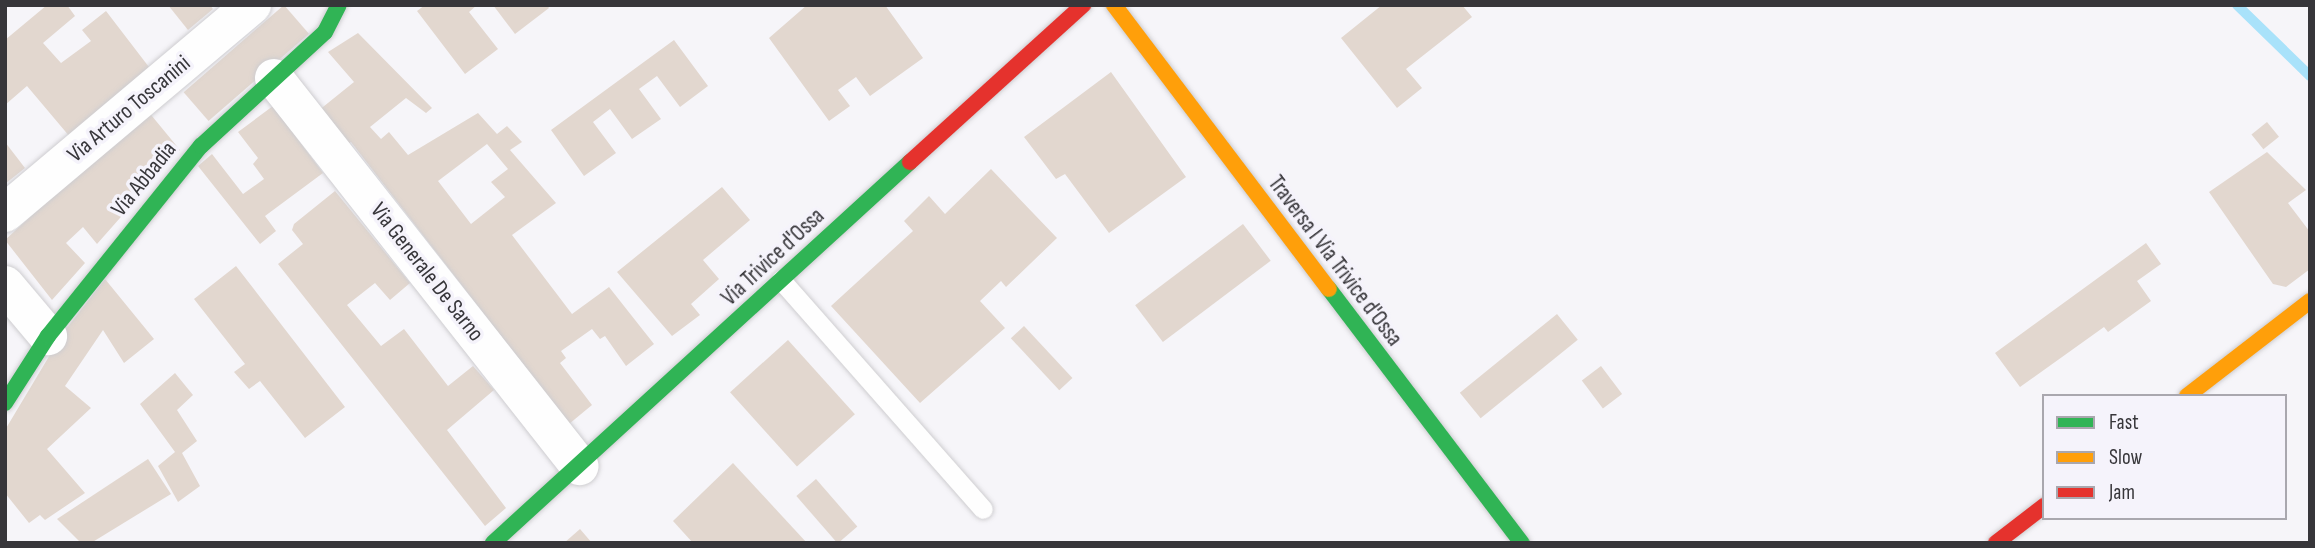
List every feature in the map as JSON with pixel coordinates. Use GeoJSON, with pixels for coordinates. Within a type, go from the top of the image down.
{"type":"FeatureCollection","features":[{"type":"Feature","properties":{"kind":"street","name":"Via Arturo Toscanini"},"geometry":{"type":"LineString","coordinates":[[5,213],[252,5]]}},
{"type":"Feature","properties":{"kind":"street","name":"Via Abbadia"},"geometry":{"type":"LineString","coordinates":[[5,402],[48,337],[201,146],[325,32],[339,5]]}},
{"type":"Feature","properties":{"kind":"street","name":"Via Trivice d'Ossa"},"geometry":{"type":"LineString","coordinates":[[493,543],[1083,5]]}},
{"type":"Feature","properties":{"kind":"street","name":"Traversa I Via Trivice d'Ossa"},"geometry":{"type":"LineString","coordinates":[[1114,5],[1522,543]]}},
{"type":"Feature","properties":{"kind":"street","name":"Via Generale De Sarno"},"geometry":{"type":"LineString","coordinates":[[274,78],[579,466]]}},
{"type":"Feature","properties":{"kind":"street"},"geometry":{"type":"LineString","coordinates":[[5,285],[48,337]]}},
{"type":"Feature","properties":{"kind":"street"},"geometry":{"type":"LineString","coordinates":[[2190,394],[2310,301]]}},
{"type":"Feature","properties":{"kind":"street"},"geometry":{"type":"LineString","coordinates":[[1996,543],[2042,508]]}},
{"type":"Feature","properties":{"kind":"lane"},"geometry":{"type":"LineString","coordinates":[[781,280],[983,509]]}},
{"type":"Feature","properties":{"kind":"building"},"geometry":{"type":"Polygon","coordinates":[[[47,5],[67,5],[75,16],[43,43],[61,63],[91,41],[82,30],[106,11],[152,71],[70,137],[27,86],[5,105],[5,40],[47,5]]]}},
{"type":"Feature","properties":{"kind":"building"},"geometry":{"type":"Polygon","coordinates":[[[168,5],[210,5],[213,9],[188,30],[168,5]]]}},
{"type":"Feature","properties":{"kind":"building"},"geometry":{"type":"Polygon","coordinates":[[[284,5],[309,34],[209,121],[184,92],[284,5]]]}},
{"type":"Feature","properties":{"kind":"building"},"geometry":{"type":"Polygon","coordinates":[[[425,5],[477,5],[469,12],[498,49],[465,74],[417,11],[425,5]]]}},
{"type":"Feature","properties":{"kind":"building"},"geometry":{"type":"Polygon","coordinates":[[[493,5],[547,5],[549,8],[515,34],[493,5]]]}},
{"type":"Feature","properties":{"kind":"building"},"geometry":{"type":"Polygon","coordinates":[[[807,5],[885,5],[923,58],[870,96],[856,77],[838,90],[850,106],[829,121],[769,38],[807,5]]]}},
{"type":"Feature","properties":{"kind":"building"},"geometry":{"type":"Polygon","coordinates":[[[1382,5],[1462,5],[1472,17],[1406,69],[1422,88],[1397,108],[1341,38],[1382,5]]]}},
{"type":"Feature","properties":{"kind":"building"},"geometry":{"type":"Polygon","coordinates":[[[358,33],[432,108],[426,113],[406,98],[370,127],[381,139],[389,132],[408,155],[478,113],[497,134],[507,126],[522,142],[510,150],[556,203],[512,235],[572,314],[609,287],[654,344],[626,366],[605,336],[600,339],[592,329],[561,351],[566,358],[560,363],[592,405],[569,424],[351,142],[344,146],[318,111],[354,82],[328,52],[358,33]],[[487,144],[438,181],[471,224],[505,197],[491,182],[508,169],[487,144]]]}},
{"type":"Feature","properties":{"kind":"building"},"geometry":{"type":"Polygon","coordinates":[[[674,40],[708,86],[680,107],[657,76],[639,89],[661,119],[632,139],[610,109],[593,122],[616,153],[584,176],[551,130],[674,40]]]}},
{"type":"Feature","properties":{"kind":"building"},"geometry":{"type":"Polygon","coordinates":[[[1111,72],[1186,177],[1109,233],[1065,174],[1056,179],[1024,137],[1111,72]]]}},
{"type":"Feature","properties":{"kind":"building"},"geometry":{"type":"Polygon","coordinates":[[[273,106],[323,173],[265,216],[276,231],[260,244],[198,166],[212,154],[243,194],[264,179],[253,164],[258,158],[238,132],[273,106]]]}},
{"type":"Feature","properties":{"kind":"building"},"geometry":{"type":"Polygon","coordinates":[[[147,110],[180,150],[97,244],[83,227],[66,243],[85,263],[52,300],[5,240],[147,110]]]}},
{"type":"Feature","properties":{"kind":"building"},"geometry":{"type":"Polygon","coordinates":[[[2267,122],[2279,137],[2263,149],[2251,135],[2267,122]]]}},
{"type":"Feature","properties":{"kind":"building"},"geometry":{"type":"Polygon","coordinates":[[[5,142],[25,168],[5,184],[5,142]]]}},
{"type":"Feature","properties":{"kind":"building"},"geometry":{"type":"Polygon","coordinates":[[[2267,152],[2306,190],[2288,203],[2310,232],[2310,269],[2286,287],[2273,284],[2209,192],[2267,152]]]}},
{"type":"Feature","properties":{"kind":"building"},"geometry":{"type":"Polygon","coordinates":[[[991,169],[1057,238],[1006,287],[1001,281],[980,301],[1005,328],[920,403],[831,306],[913,231],[904,221],[929,196],[945,214],[991,169]]]}},
{"type":"Feature","properties":{"kind":"building"},"geometry":{"type":"Polygon","coordinates":[[[722,187],[750,220],[703,260],[719,279],[691,304],[700,315],[672,336],[617,272],[722,187]]]}},
{"type":"Feature","properties":{"kind":"building"},"geometry":{"type":"Polygon","coordinates":[[[335,191],[410,283],[390,300],[375,283],[347,305],[381,346],[404,329],[448,386],[473,366],[494,390],[447,430],[506,508],[485,526],[278,264],[303,244],[292,230],[294,224],[335,191]]]}},
{"type":"Feature","properties":{"kind":"building"},"geometry":{"type":"Polygon","coordinates":[[[1243,224],[1271,261],[1163,342],[1135,305],[1243,224]]]}},
{"type":"Feature","properties":{"kind":"building"},"geometry":{"type":"Polygon","coordinates":[[[2146,243],[2161,264],[2137,281],[2151,301],[2108,332],[2104,327],[2020,387],[1995,353],[2146,243]]]}},
{"type":"Feature","properties":{"kind":"building"},"geometry":{"type":"Polygon","coordinates":[[[236,266],[345,407],[305,438],[260,381],[249,389],[234,372],[245,364],[194,299],[236,266]]]}},
{"type":"Feature","properties":{"kind":"building"},"geometry":{"type":"Polygon","coordinates":[[[105,279],[154,339],[124,363],[103,330],[65,386],[91,408],[47,449],[85,493],[45,520],[40,515],[29,523],[5,493],[5,430],[63,333],[105,279]]]}},
{"type":"Feature","properties":{"kind":"building"},"geometry":{"type":"Polygon","coordinates":[[[1557,314],[1578,340],[1481,418],[1460,393],[1557,314]]]}},
{"type":"Feature","properties":{"kind":"building"},"geometry":{"type":"Polygon","coordinates":[[[1024,326],[1072,378],[1059,390],[1011,338],[1024,326]]]}},
{"type":"Feature","properties":{"kind":"building"},"geometry":{"type":"Polygon","coordinates":[[[788,340],[855,414],[797,467],[730,392],[788,340]]]}},
{"type":"Feature","properties":{"kind":"building"},"geometry":{"type":"Polygon","coordinates":[[[1601,366],[1622,394],[1603,408],[1582,380],[1601,366]]]}},
{"type":"Feature","properties":{"kind":"building"},"geometry":{"type":"Polygon","coordinates":[[[175,373],[193,395],[177,410],[197,441],[182,453],[200,486],[178,502],[158,466],[175,452],[140,404],[175,373]]]}},
{"type":"Feature","properties":{"kind":"building"},"geometry":{"type":"Polygon","coordinates":[[[148,459],[171,494],[91,543],[81,543],[57,519],[148,459]]]}},
{"type":"Feature","properties":{"kind":"building"},"geometry":{"type":"Polygon","coordinates":[[[733,463],[807,543],[693,543],[673,521],[733,463]]]}},
{"type":"Feature","properties":{"kind":"building"},"geometry":{"type":"Polygon","coordinates":[[[816,479],[857,527],[837,543],[796,496],[816,479]]]}},
{"type":"Feature","properties":{"kind":"building"},"geometry":{"type":"Polygon","coordinates":[[[580,529],[592,543],[564,543],[580,529]]]}},
{"type":"Feature","properties":{"kind":"waterway"},"geometry":{"type":"LineString","coordinates":[[2237,5],[2310,76]]}},
{"type":"Feature","properties":{"kind":"traffic: fast"},"geometry":{"type":"LineString","coordinates":[[5,403],[48,336],[201,146],[325,32],[339,5]]}},
{"type":"Feature","properties":{"kind":"traffic: fast"},"geometry":{"type":"LineString","coordinates":[[493,543],[910,162]]}},
{"type":"Feature","properties":{"kind":"traffic: fast"},"geometry":{"type":"LineString","coordinates":[[1329,289],[1522,543]]}},
{"type":"Feature","properties":{"kind":"traffic: slow"},"geometry":{"type":"LineString","coordinates":[[1114,5],[1329,289]]}},
{"type":"Feature","properties":{"kind":"traffic: slow"},"geometry":{"type":"LineString","coordinates":[[2190,394],[2310,301]]}},
{"type":"Feature","properties":{"kind":"traffic: jam"},"geometry":{"type":"LineString","coordinates":[[910,162],[1083,5]]}},
{"type":"Feature","properties":{"kind":"traffic: jam"},"geometry":{"type":"LineString","coordinates":[[1996,543],[2042,508]]}}]}
